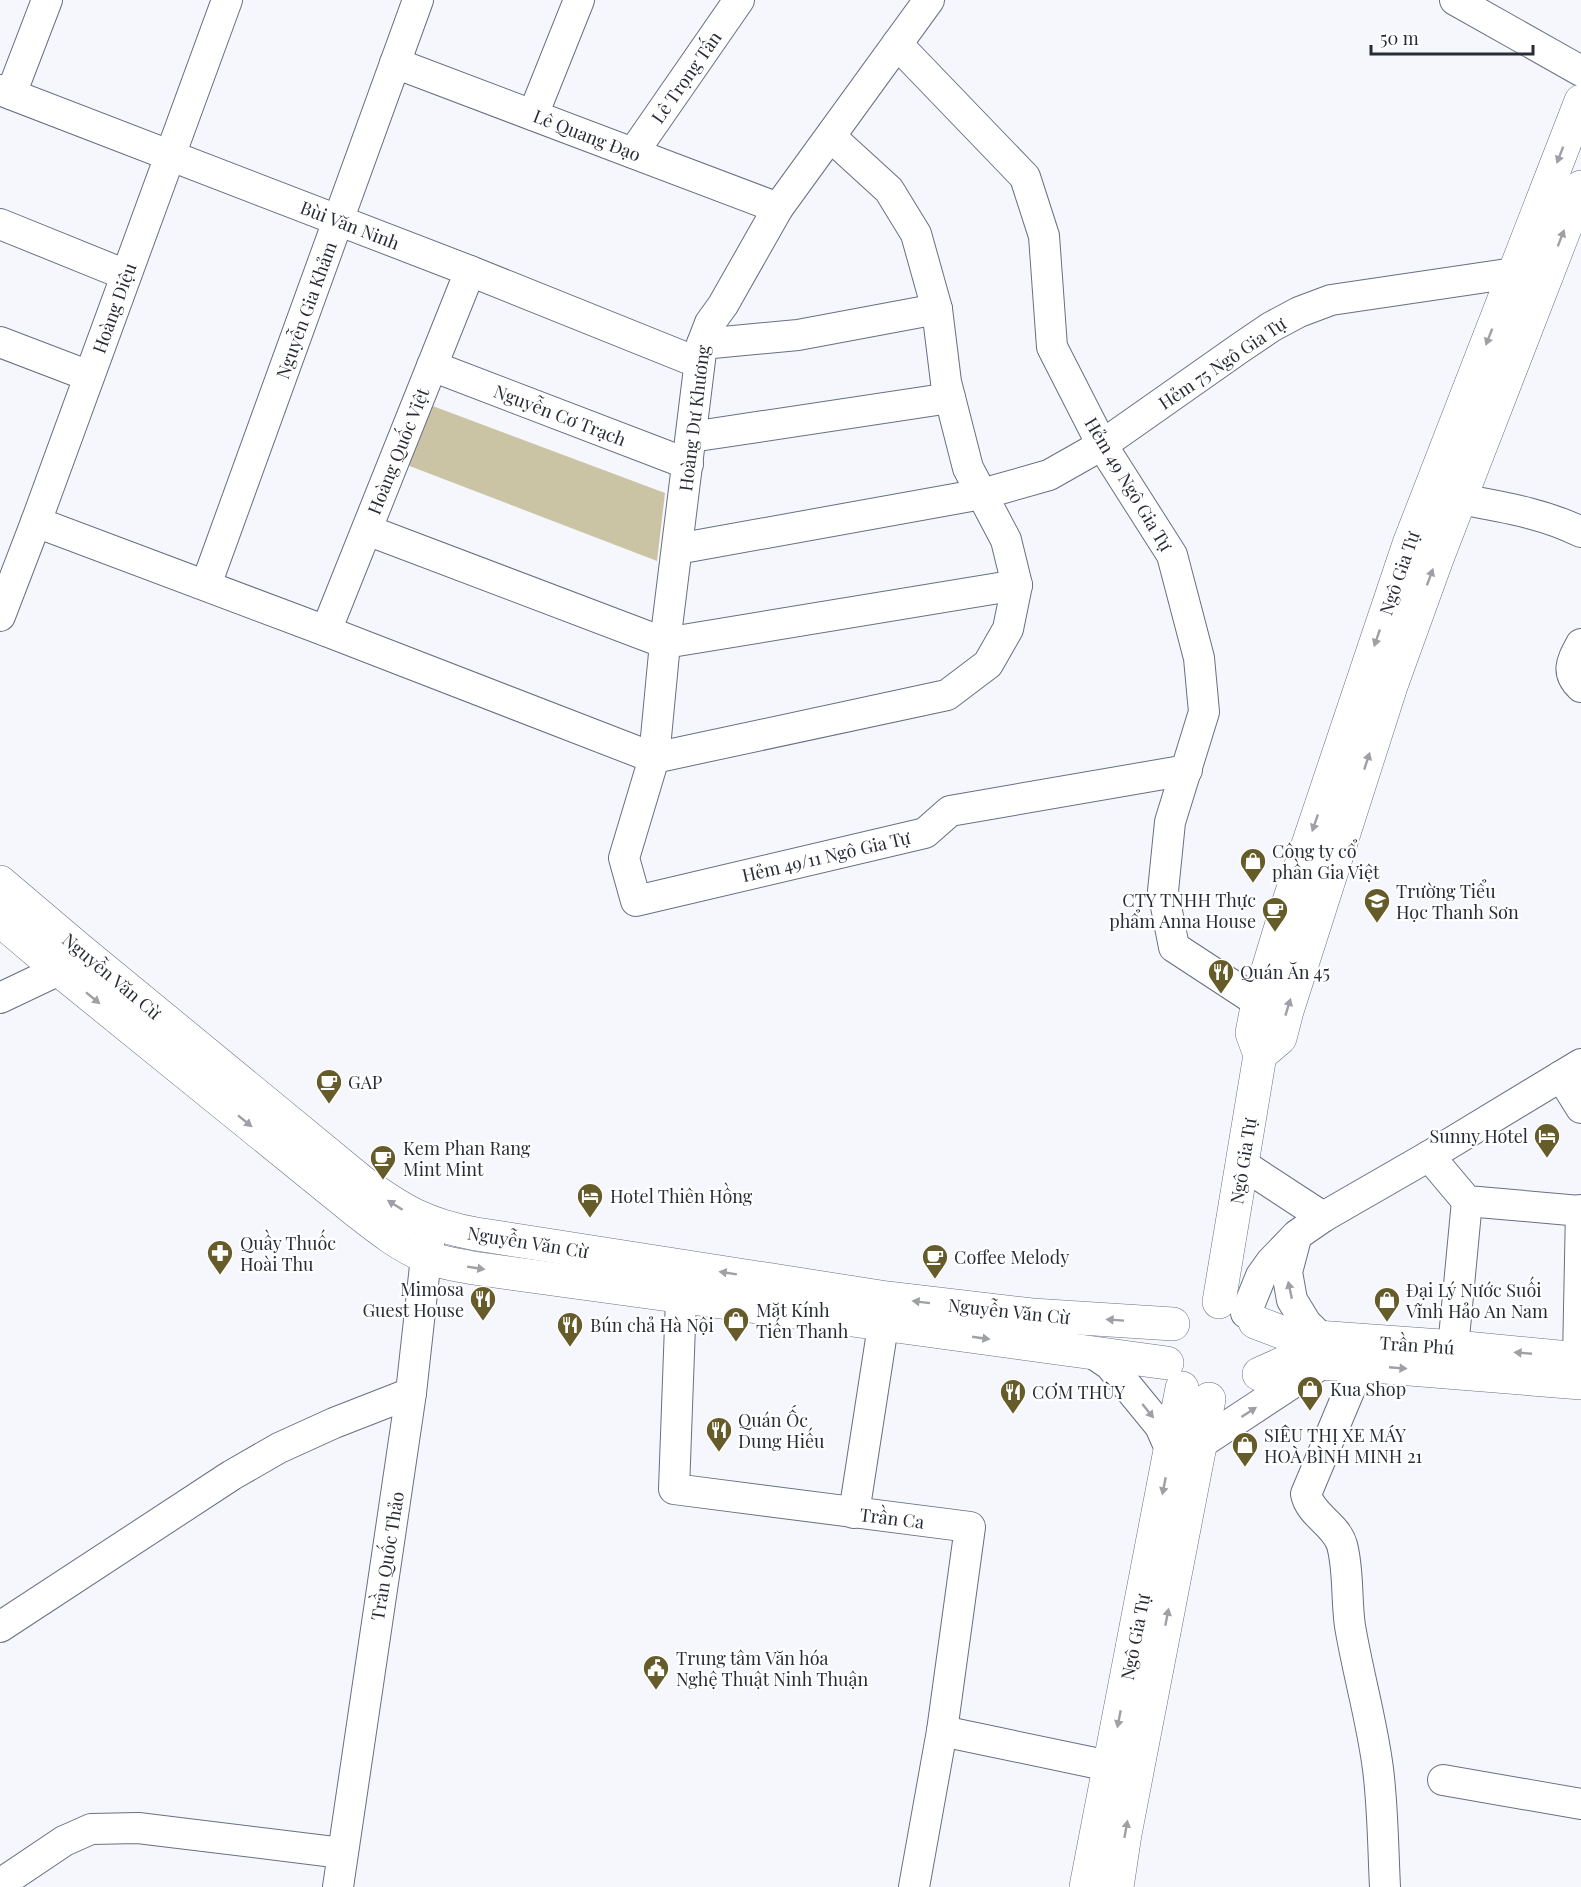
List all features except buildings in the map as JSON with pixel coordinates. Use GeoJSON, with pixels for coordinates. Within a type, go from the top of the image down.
{"type":"FeatureCollection","features":[{"type":"Feature","properties":{"kind":"main road","name":"Ngô Gia Tự"},"geometry":{"type":"LineString","coordinates":[[1260,1055],[1280,1038],[1391,686],[1445,494],[1514,273],[1581,101]]}},
{"type":"Feature","properties":{"kind":"main road","name":"Ngô Gia Tự"},"geometry":{"type":"LineString","coordinates":[[1240,1312],[1242,1164],[1260,1055],[1252,1033],[1258,1002],[1286,910],[1409,544],[1445,494],[1549,268],[1581,187]]}},
{"type":"Feature","properties":{"kind":"main road"},"geometry":{"type":"LineString","coordinates":[[1514,273],[1549,268]]}},
{"type":"Feature","properties":{"kind":"main road","name":"Nguyễn Văn Cừ"},"geometry":{"type":"LineString","coordinates":[[0,882],[69,959],[355,1210],[390,1237],[426,1257],[473,1268],[683,1282],[885,1311],[1094,1354],[1186,1383]]}},
{"type":"Feature","properties":{"kind":"main road","name":"Nguyễn Văn Cừ"},"geometry":{"type":"LineString","coordinates":[[0,920],[69,959],[397,1207],[448,1229],[683,1282]]}},
{"type":"Feature","properties":{"kind":"main road"},"geometry":{"type":"LineString","coordinates":[[1206,1302],[1240,1312],[1261,1334],[1264,1347],[1259,1374],[1250,1386],[1224,1399],[1186,1383],[1165,1349],[1173,1324],[1193,1306],[1206,1302]]}},
{"type":"Feature","properties":{"kind":"main road","name":"Nguyễn Văn Cừ"},"geometry":{"type":"LineString","coordinates":[[885,1311],[1032,1315],[1173,1324]]}},
{"type":"Feature","properties":{"kind":"main road","name":"Trần Phú"},"geometry":{"type":"LineString","coordinates":[[1240,1312],[1360,1365],[1453,1360]]}},
{"type":"Feature","properties":{"kind":"main road","name":"Trần Phú"},"geometry":{"type":"LineString","coordinates":[[1259,1374],[1322,1350],[1580,1367]]}},
{"type":"Feature","properties":{"kind":"main road","name":"Ngô Gia Tự"},"geometry":{"type":"LineString","coordinates":[[1086,1887],[1123,1769],[1185,1448],[1186,1383]]}},
{"type":"Feature","properties":{"kind":"main road","name":"Ngô Gia Tự"},"geometry":{"type":"LineString","coordinates":[[1117,1887],[1123,1769]]}},
{"type":"Feature","properties":{"kind":"street"},"geometry":{"type":"LineString","coordinates":[[6,92],[47,0]]}},
{"type":"Feature","properties":{"kind":"street","name":"Hoàng Diệu"},"geometry":{"type":"LineString","coordinates":[[0,616],[227,0]]}},
{"type":"Feature","properties":{"kind":"street","name":"Nguyễn Gia Khảm"},"geometry":{"type":"LineString","coordinates":[[206,585],[418,0]]}},
{"type":"Feature","properties":{"kind":"street"},"geometry":{"type":"LineString","coordinates":[[533,115],[579,0]]}},
{"type":"Feature","properties":{"kind":"street","name":"Lê Trọng Tấn"},"geometry":{"type":"LineString","coordinates":[[633,153],[739,0]]}},
{"type":"Feature","properties":{"kind":"street","name":"Hoàng Dư Khương"},"geometry":{"type":"LineString","coordinates":[[636,901],[624,858],[654,758],[665,643],[701,353],[710,324],[778,208],[929,0]]}},
{"type":"Feature","properties":{"kind":"street"},"geometry":{"type":"LineString","coordinates":[[1455,0],[1581,71]]}},
{"type":"Feature","properties":{"kind":"street","name":"Hẻm 49 Ngô Gia Tự"},"geometry":{"type":"LineString","coordinates":[[897,44],[1025,177],[1044,236],[1053,346],[1102,445],[1172,555],[1199,658],[1204,712],[1170,822],[1163,891],[1174,947],[1258,1002]]}},
{"type":"Feature","properties":{"kind":"street","name":"Lê Quang Đạo"},"geometry":{"type":"LineString","coordinates":[[395,63],[778,208]]}},
{"type":"Feature","properties":{"kind":"street","name":"Bùi Văn Ninh"},"geometry":{"type":"LineString","coordinates":[[6,92],[470,271],[701,353]]}},
{"type":"Feature","properties":{"kind":"street"},"geometry":{"type":"LineString","coordinates":[[36,522],[654,758],[947,695],[988,664],[1008,629],[1017,585],[1006,540],[968,468],[946,382],[937,309],[916,234],[889,190],[831,137]]}},
{"type":"Feature","properties":{"kind":"street"},"geometry":{"type":"LineString","coordinates":[[0,224],[126,275]]}},
{"type":"Feature","properties":{"kind":"street","name":"Hoàng Quốc Việt"},"geometry":{"type":"LineString","coordinates":[[326,631],[470,271]]}},
{"type":"Feature","properties":{"kind":"street","name":"Hẻm 75 Ngô Gia Tự"},"geometry":{"type":"LineString","coordinates":[[677,549],[982,494],[1049,475],[1102,445],[1271,327],[1299,312],[1342,298],[1514,273]]}},
{"type":"Feature","properties":{"kind":"street"},"geometry":{"type":"LineString","coordinates":[[701,353],[937,309]]}},
{"type":"Feature","properties":{"kind":"street"},"geometry":{"type":"LineString","coordinates":[[0,342],[89,376]]}},
{"type":"Feature","properties":{"kind":"street","name":"Nguyễn Cơ Trạch"},"geometry":{"type":"LineString","coordinates":[[432,366],[689,451]]}},
{"type":"Feature","properties":{"kind":"street"},"geometry":{"type":"LineString","coordinates":[[689,451],[950,398]]}},
{"type":"Feature","properties":{"kind":"street"},"geometry":{"type":"LineString","coordinates":[[1445,494],[1552,519],[1581,532]]}},
{"type":"Feature","properties":{"kind":"street"},"geometry":{"type":"LineString","coordinates":[[367,530],[665,643],[1017,585]]}},
{"type":"Feature","properties":{"kind":"street"},"geometry":{"type":"LineString","coordinates":[[1581,644],[1572,661],[1571,672],[1574,680],[1581,687]]}},
{"type":"Feature","properties":{"kind":"street","name":"Hẻm 49/11 Ngô Gia Tự"},"geometry":{"type":"LineString","coordinates":[[636,901],[925,834],[950,811],[1187,770]]}},
{"type":"Feature","properties":{"kind":"street"},"geometry":{"type":"LineString","coordinates":[[0,998],[69,959]]}},
{"type":"Feature","properties":{"kind":"street"},"geometry":{"type":"LineString","coordinates":[[1240,1312],[1261,1276],[1297,1235],[1323,1217],[1571,1070],[1581,1108]]}},
{"type":"Feature","properties":{"kind":"street"},"geometry":{"type":"LineString","coordinates":[[1429,1156],[1467,1201],[1581,1211],[1580,1367]]}},
{"type":"Feature","properties":{"kind":"street"},"geometry":{"type":"LineString","coordinates":[[1242,1164],[1323,1217]]}},
{"type":"Feature","properties":{"kind":"street"},"geometry":{"type":"LineString","coordinates":[[1453,1360],[1467,1201]]}},
{"type":"Feature","properties":{"kind":"street","name":"Trần Quốc Thảo"},"geometry":{"type":"LineString","coordinates":[[338,1887],[411,1393],[426,1257],[432,1224]]}},
{"type":"Feature","properties":{"kind":"street"},"geometry":{"type":"LineString","coordinates":[[1094,1354],[1110,1365],[1160,1426],[1185,1448],[1322,1350],[1292,1300],[1287,1272],[1297,1235]]}},
{"type":"Feature","properties":{"kind":"street","name":"Trần Ca"},"geometry":{"type":"LineString","coordinates":[[683,1282],[674,1489],[970,1527],[942,1731],[914,1887]]}},
{"type":"Feature","properties":{"kind":"street"},"geometry":{"type":"LineString","coordinates":[[854,1513],[885,1311]]}},
{"type":"Feature","properties":{"kind":"street"},"geometry":{"type":"LineString","coordinates":[[1360,1365],[1306,1494],[1307,1501],[1313,1509],[1335,1530],[1345,1557],[1350,1623],[1378,1769],[1385,1887]]}},
{"type":"Feature","properties":{"kind":"street"},"geometry":{"type":"LineString","coordinates":[[4,1616],[279,1448],[334,1423],[411,1393]]}},
{"type":"Feature","properties":{"kind":"street"},"geometry":{"type":"LineString","coordinates":[[942,1731],[1123,1769]]}},
{"type":"Feature","properties":{"kind":"street"},"geometry":{"type":"LineString","coordinates":[[1443,1780],[1581,1804]]}},
{"type":"Feature","properties":{"kind":"street"},"geometry":{"type":"LineString","coordinates":[[2,1879],[64,1841],[91,1829],[138,1828],[342,1852]]}},
{"type":"Feature","properties":{"kind":"shaded area"},"geometry":{"type":"Polygon","coordinates":[[[430,405],[665,493],[657,561],[407,465],[430,405]]]}},
{"type":"Feature","properties":{"kind":"place","name":"Công ty cổ phần Gia Việt"},"geometry":{"type":"Point","coordinates":[1253,884]}},
{"type":"Feature","properties":{"kind":"place","name":"Trường Tiểu Học Thanh Sơn"},"geometry":{"type":"Point","coordinates":[1377,924]}},
{"type":"Feature","properties":{"kind":"place","name":"CTY TNHH Thực phẩm Anna House"},"geometry":{"type":"Point","coordinates":[1275,933]}},
{"type":"Feature","properties":{"kind":"place","name":"Quán Ăn 45"},"geometry":{"type":"Point","coordinates":[1221,995]}},
{"type":"Feature","properties":{"kind":"place","name":"GAP"},"geometry":{"type":"Point","coordinates":[329,1105]}},
{"type":"Feature","properties":{"kind":"place","name":"Sunny Hotel"},"geometry":{"type":"Point","coordinates":[1547,1159]}},
{"type":"Feature","properties":{"kind":"place","name":"Kem Phan Rang Mint Mint"},"geometry":{"type":"Point","coordinates":[383,1181]}},
{"type":"Feature","properties":{"kind":"place","name":"Hotel Thiên Hồng"},"geometry":{"type":"Point","coordinates":[590,1219]}},
{"type":"Feature","properties":{"kind":"place","name":"Quầy Thuốc Hoài Thu"},"geometry":{"type":"Point","coordinates":[220,1276]}},
{"type":"Feature","properties":{"kind":"place","name":"Coffee Melody"},"geometry":{"type":"Point","coordinates":[935,1280]}},
{"type":"Feature","properties":{"kind":"place","name":"Mimosa Guest House"},"geometry":{"type":"Point","coordinates":[483,1322]}},
{"type":"Feature","properties":{"kind":"place","name":"Đại Lý Nước Suối Vĩnh Hảo An Nam"},"geometry":{"type":"Point","coordinates":[1387,1323]}},
{"type":"Feature","properties":{"kind":"place","name":"Măt Kính Tiến Thanh"},"geometry":{"type":"Point","coordinates":[736,1343]}},
{"type":"Feature","properties":{"kind":"place","name":"Bún chả Hà Nội"},"geometry":{"type":"Point","coordinates":[570,1348]}},
{"type":"Feature","properties":{"kind":"place","name":"Kua Shop"},"geometry":{"type":"Point","coordinates":[1310,1412]}},
{"type":"Feature","properties":{"kind":"place","name":"CƠM THÙY"},"geometry":{"type":"Point","coordinates":[1013,1415]}},
{"type":"Feature","properties":{"kind":"place","name":"Quán Ốc Dung Hiếu"},"geometry":{"type":"Point","coordinates":[719,1453]}},
{"type":"Feature","properties":{"kind":"place","name":"SIÊU THỊ XE MÁY HOÀ BÌNH MINH 21"},"geometry":{"type":"Point","coordinates":[1245,1468]}},
{"type":"Feature","properties":{"kind":"place","name":"Trung tâm Văn hóa Nghệ Thuật Ninh Thuận"},"geometry":{"type":"Point","coordinates":[656,1691]}}]}
